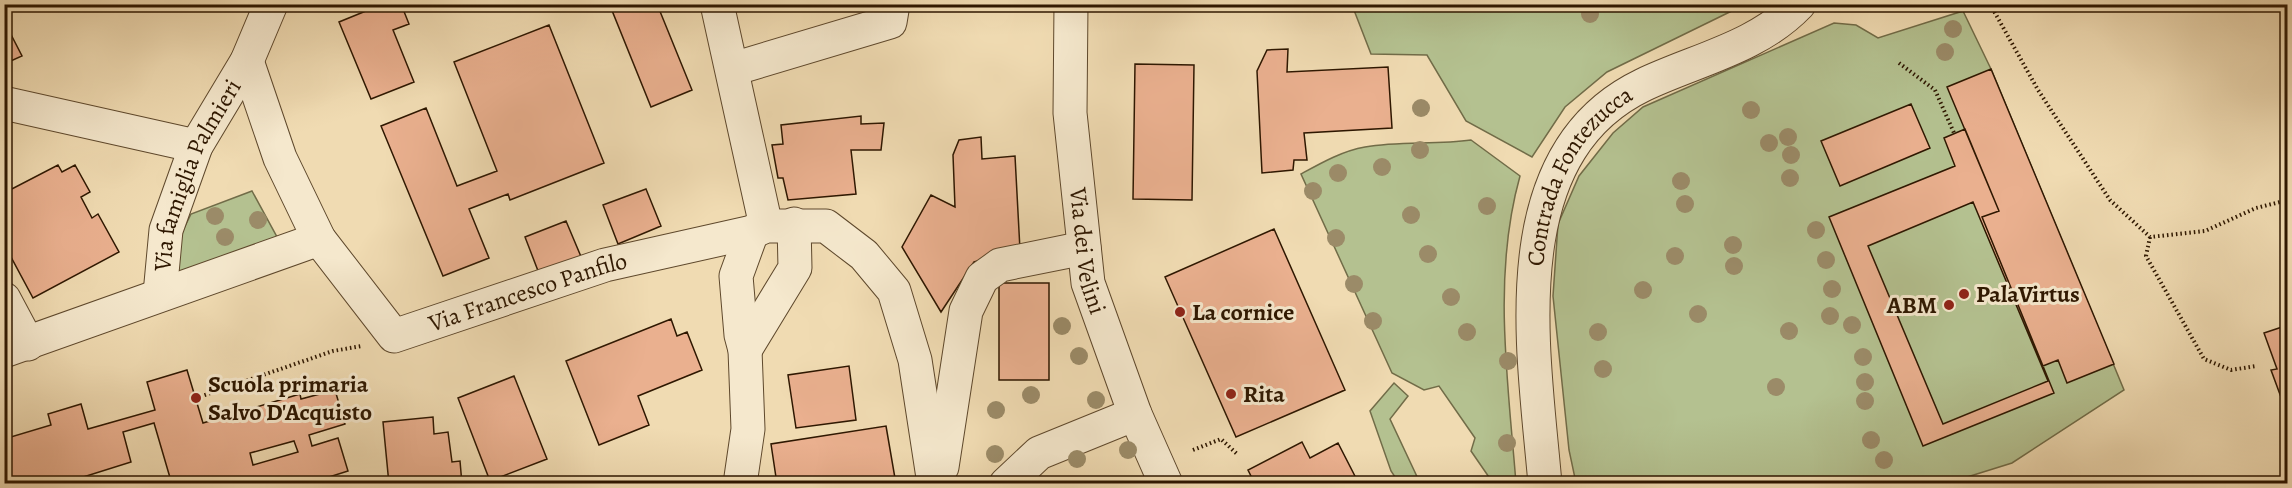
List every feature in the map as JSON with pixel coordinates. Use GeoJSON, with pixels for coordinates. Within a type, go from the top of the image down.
{"type":"FeatureCollection","features":[{"type":"Feature","properties":{"kind":"street","name":"Via famiglia Palmieri"},"geometry":{"type":"LineString","coordinates":[[160,294],[166,230],[195,146],[247,61],[271,4]]}},
{"type":"Feature","properties":{"kind":"street"},"geometry":{"type":"LineString","coordinates":[[717,4],[770,228],[795,268],[745,350]]}},
{"type":"Feature","properties":{"kind":"street"},"geometry":{"type":"LineString","coordinates":[[733,69],[890,22],[893,4]]}},
{"type":"Feature","properties":{"kind":"street","name":"Via dei Velini"},"geometry":{"type":"LineString","coordinates":[[1071,4],[1070,113],[1088,283],[1135,414],[1166,483]]}},
{"type":"Feature","properties":{"kind":"street","name":"Contrada Fontezucca"},"geometry":{"type":"LineString","coordinates":[[1545,483],[1534,329],[1539,231],[1554,177],[1585,127],[1608,106],[1642,86],[1738,47],[1801,7]]}},
{"type":"Feature","properties":{"kind":"street","name":"Via famiglia Palmieri"},"geometry":{"type":"LineString","coordinates":[[247,61],[280,158],[319,239]]}},
{"type":"Feature","properties":{"kind":"street"},"geometry":{"type":"LineString","coordinates":[[8,104],[195,146]]}},
{"type":"Feature","properties":{"kind":"street","name":"Via Francesco Panfilo"},"geometry":{"type":"LineString","coordinates":[[394,336],[605,265],[770,228],[826,226],[864,255],[894,291],[915,360],[934,483]]}},
{"type":"Feature","properties":{"kind":"street"},"geometry":{"type":"LineString","coordinates":[[740,483],[748,429],[745,350],[741,335],[736,276],[770,228]]}},
{"type":"Feature","properties":{"kind":"street"},"geometry":{"type":"LineString","coordinates":[[4,299],[16,348],[160,294],[279,255],[319,239],[394,336]]}},
{"type":"Feature","properties":{"kind":"street"},"geometry":{"type":"LineString","coordinates":[[940,483],[966,311],[982,278],[1000,265],[1084,248]]}},
{"type":"Feature","properties":{"kind":"street"},"geometry":{"type":"LineString","coordinates":[[1006,483],[1040,453],[1135,414]]}},
{"type":"Feature","properties":{"kind":"path"},"geometry":{"type":"LineString","coordinates":[[1990,4],[2038,90],[2110,200],[2150,237],[2205,231],[2256,208],[2288,200]]}},
{"type":"Feature","properties":{"kind":"path"},"geometry":{"type":"LineString","coordinates":[[1899,63],[1935,90],[1954,134]]}},
{"type":"Feature","properties":{"kind":"path"},"geometry":{"type":"LineString","coordinates":[[2150,237],[2146,256],[2204,359],[2231,370],[2256,366]]}},
{"type":"Feature","properties":{"kind":"path"},"geometry":{"type":"LineString","coordinates":[[195,398],[333,351],[394,336]]}},
{"type":"Feature","properties":{"kind":"path"},"geometry":{"type":"LineString","coordinates":[[1193,450],[1221,439],[1237,454]]}},
{"type":"Feature","properties":{"kind":"green space"},"geometry":{"type":"Polygon","coordinates":[[[1352,5],[1744,5],[1607,72],[1565,107],[1532,157],[1466,121],[1427,55],[1371,54],[1352,5]]]}},
{"type":"Feature","properties":{"kind":"green space"},"geometry":{"type":"Polygon","coordinates":[[[1963,11],[1991,69],[2124,390],[2012,463],[1948,483],[1921,483],[1911,477],[1899,484],[1576,483],[1569,450],[1553,296],[1558,224],[1579,176],[1613,133],[1643,107],[1834,23],[1856,25],[1878,38],[1963,11]]]}},
{"type":"Feature","properties":{"kind":"green space"},"geometry":{"type":"Polygon","coordinates":[[[1471,140],[1520,176],[1511,214],[1504,290],[1506,367],[1516,483],[1493,483],[1471,451],[1475,438],[1439,386],[1424,390],[1392,373],[1301,174],[1340,154],[1365,147],[1471,140]]]}},
{"type":"Feature","properties":{"kind":"green space"},"geometry":{"type":"Polygon","coordinates":[[[252,191],[277,237],[176,279],[167,263],[191,214],[252,191]]]}},
{"type":"Feature","properties":{"kind":"green space"},"geometry":{"type":"Polygon","coordinates":[[[1394,383],[1408,396],[1390,419],[1420,483],[1399,483],[1391,471],[1370,411],[1394,383]]]}},
{"type":"Feature","properties":{"kind":"building"},"geometry":{"type":"Polygon","coordinates":[[[383,4],[401,4],[409,24],[393,30],[414,82],[371,99],[339,22],[383,4]]]}},
{"type":"Feature","properties":{"kind":"building"},"geometry":{"type":"Polygon","coordinates":[[[619,4],[657,4],[692,90],[651,107],[611,8],[619,4]]]}},
{"type":"Feature","properties":{"kind":"building"},"geometry":{"type":"Polygon","coordinates":[[[4,21],[22,56],[4,64],[4,21]]]}},
{"type":"Feature","properties":{"kind":"building"},"geometry":{"type":"Polygon","coordinates":[[[549,25],[604,163],[510,200],[508,194],[469,209],[489,258],[443,276],[381,126],[426,108],[457,186],[497,171],[454,62],[549,25]]]}},
{"type":"Feature","properties":{"kind":"building"},"geometry":{"type":"Polygon","coordinates":[[[1288,49],[1287,72],[1388,67],[1392,128],[1304,133],[1307,160],[1294,160],[1293,170],[1262,173],[1257,71],[1267,50],[1288,49]]]}},
{"type":"Feature","properties":{"kind":"building"},"geometry":{"type":"Polygon","coordinates":[[[1135,64],[1194,65],[1192,200],[1133,199],[1135,64]]]}},
{"type":"Feature","properties":{"kind":"building"},"geometry":{"type":"Polygon","coordinates":[[[1991,69],[2114,364],[2067,383],[2058,360],[2043,366],[1982,217],[1999,211],[1947,87],[1991,69]]]}},
{"type":"Feature","properties":{"kind":"building"},"geometry":{"type":"Polygon","coordinates":[[[1911,104],[1930,148],[1840,186],[1821,141],[1911,104]]]}},
{"type":"Feature","properties":{"kind":"building"},"geometry":{"type":"Polygon","coordinates":[[[861,116],[861,124],[884,123],[881,150],[851,150],[856,194],[788,200],[783,178],[778,178],[772,145],[783,144],[781,125],[861,116]]]}},
{"type":"Feature","properties":{"kind":"building"},"geometry":{"type":"Polygon","coordinates":[[[1965,129],[1999,211],[1982,217],[2054,393],[1923,446],[1829,217],[1955,166],[1944,138],[1965,129]]]}},
{"type":"Feature","properties":{"kind":"building"},"geometry":{"type":"Polygon","coordinates":[[[981,137],[982,159],[1015,156],[1020,250],[974,262],[941,312],[902,247],[931,195],[955,207],[953,155],[959,140],[981,137]]]}},
{"type":"Feature","properties":{"kind":"building"},"geometry":{"type":"Polygon","coordinates":[[[58,165],[62,172],[75,165],[90,192],[81,197],[92,218],[98,214],[119,252],[33,298],[4,244],[4,193],[58,165]]]}},
{"type":"Feature","properties":{"kind":"building"},"geometry":{"type":"Polygon","coordinates":[[[646,189],[661,226],[618,244],[603,205],[646,189]]]}},
{"type":"Feature","properties":{"kind":"building"},"geometry":{"type":"Polygon","coordinates":[[[1973,202],[2048,381],[1943,424],[1868,246],[1973,202]]]}},
{"type":"Feature","properties":{"kind":"building"},"geometry":{"type":"Polygon","coordinates":[[[566,221],[582,259],[540,276],[525,237],[566,221]]]}},
{"type":"Feature","properties":{"kind":"building"},"geometry":{"type":"Polygon","coordinates":[[[1274,229],[1345,390],[1236,437],[1165,277],[1274,229]]]}},
{"type":"Feature","properties":{"kind":"building"},"geometry":{"type":"Polygon","coordinates":[[[999,283],[1049,283],[1049,380],[999,380],[999,283]]]}},
{"type":"Feature","properties":{"kind":"building"},"geometry":{"type":"Polygon","coordinates":[[[671,319],[677,336],[687,332],[702,370],[638,396],[649,425],[599,445],[566,361],[671,319]]]}},
{"type":"Feature","properties":{"kind":"building"},"geometry":{"type":"Polygon","coordinates":[[[2288,320],[2288,407],[2285,408],[2271,370],[2277,369],[2264,333],[2285,326],[2283,322],[2288,320]]]}},
{"type":"Feature","properties":{"kind":"building"},"geometry":{"type":"Polygon","coordinates":[[[849,366],[856,420],[796,428],[788,375],[849,366]]]}},
{"type":"Feature","properties":{"kind":"building"},"geometry":{"type":"Polygon","coordinates":[[[187,370],[203,423],[300,394],[301,399],[335,390],[345,424],[309,435],[312,446],[338,438],[348,471],[307,484],[184,484],[182,478],[171,481],[154,423],[123,432],[131,462],[61,484],[4,484],[4,439],[51,425],[48,414],[81,404],[88,429],[155,410],[147,382],[187,370]],[[294,441],[250,453],[253,465],[298,452],[294,441]]]}},
{"type":"Feature","properties":{"kind":"building"},"geometry":{"type":"Polygon","coordinates":[[[514,376],[547,459],[490,481],[458,398],[514,376]]]}},
{"type":"Feature","properties":{"kind":"building"},"geometry":{"type":"Polygon","coordinates":[[[433,417],[434,434],[448,432],[452,462],[460,461],[462,484],[389,484],[383,422],[433,417]]]}},
{"type":"Feature","properties":{"kind":"building"},"geometry":{"type":"Polygon","coordinates":[[[886,426],[896,484],[777,484],[771,444],[886,426]]]}},
{"type":"Feature","properties":{"kind":"building"},"geometry":{"type":"Polygon","coordinates":[[[1302,442],[1310,458],[1338,443],[1359,484],[1255,484],[1248,470],[1302,442]]]}},
{"type":"Feature","properties":{"kind":"place","name":"PalaVirtus"},"geometry":{"type":"Point","coordinates":[1964,294]}},
{"type":"Feature","properties":{"kind":"place","name":"ABM"},"geometry":{"type":"Point","coordinates":[1949,305]}},
{"type":"Feature","properties":{"kind":"place","name":"La cornice"},"geometry":{"type":"Point","coordinates":[1180,312]}},
{"type":"Feature","properties":{"kind":"place","name":"Rita"},"geometry":{"type":"Point","coordinates":[1231,394]}},
{"type":"Feature","properties":{"kind":"place","name":"Scuola primaria Salvo D'Acquisto"},"geometry":{"type":"Point","coordinates":[196,398]}}]}
